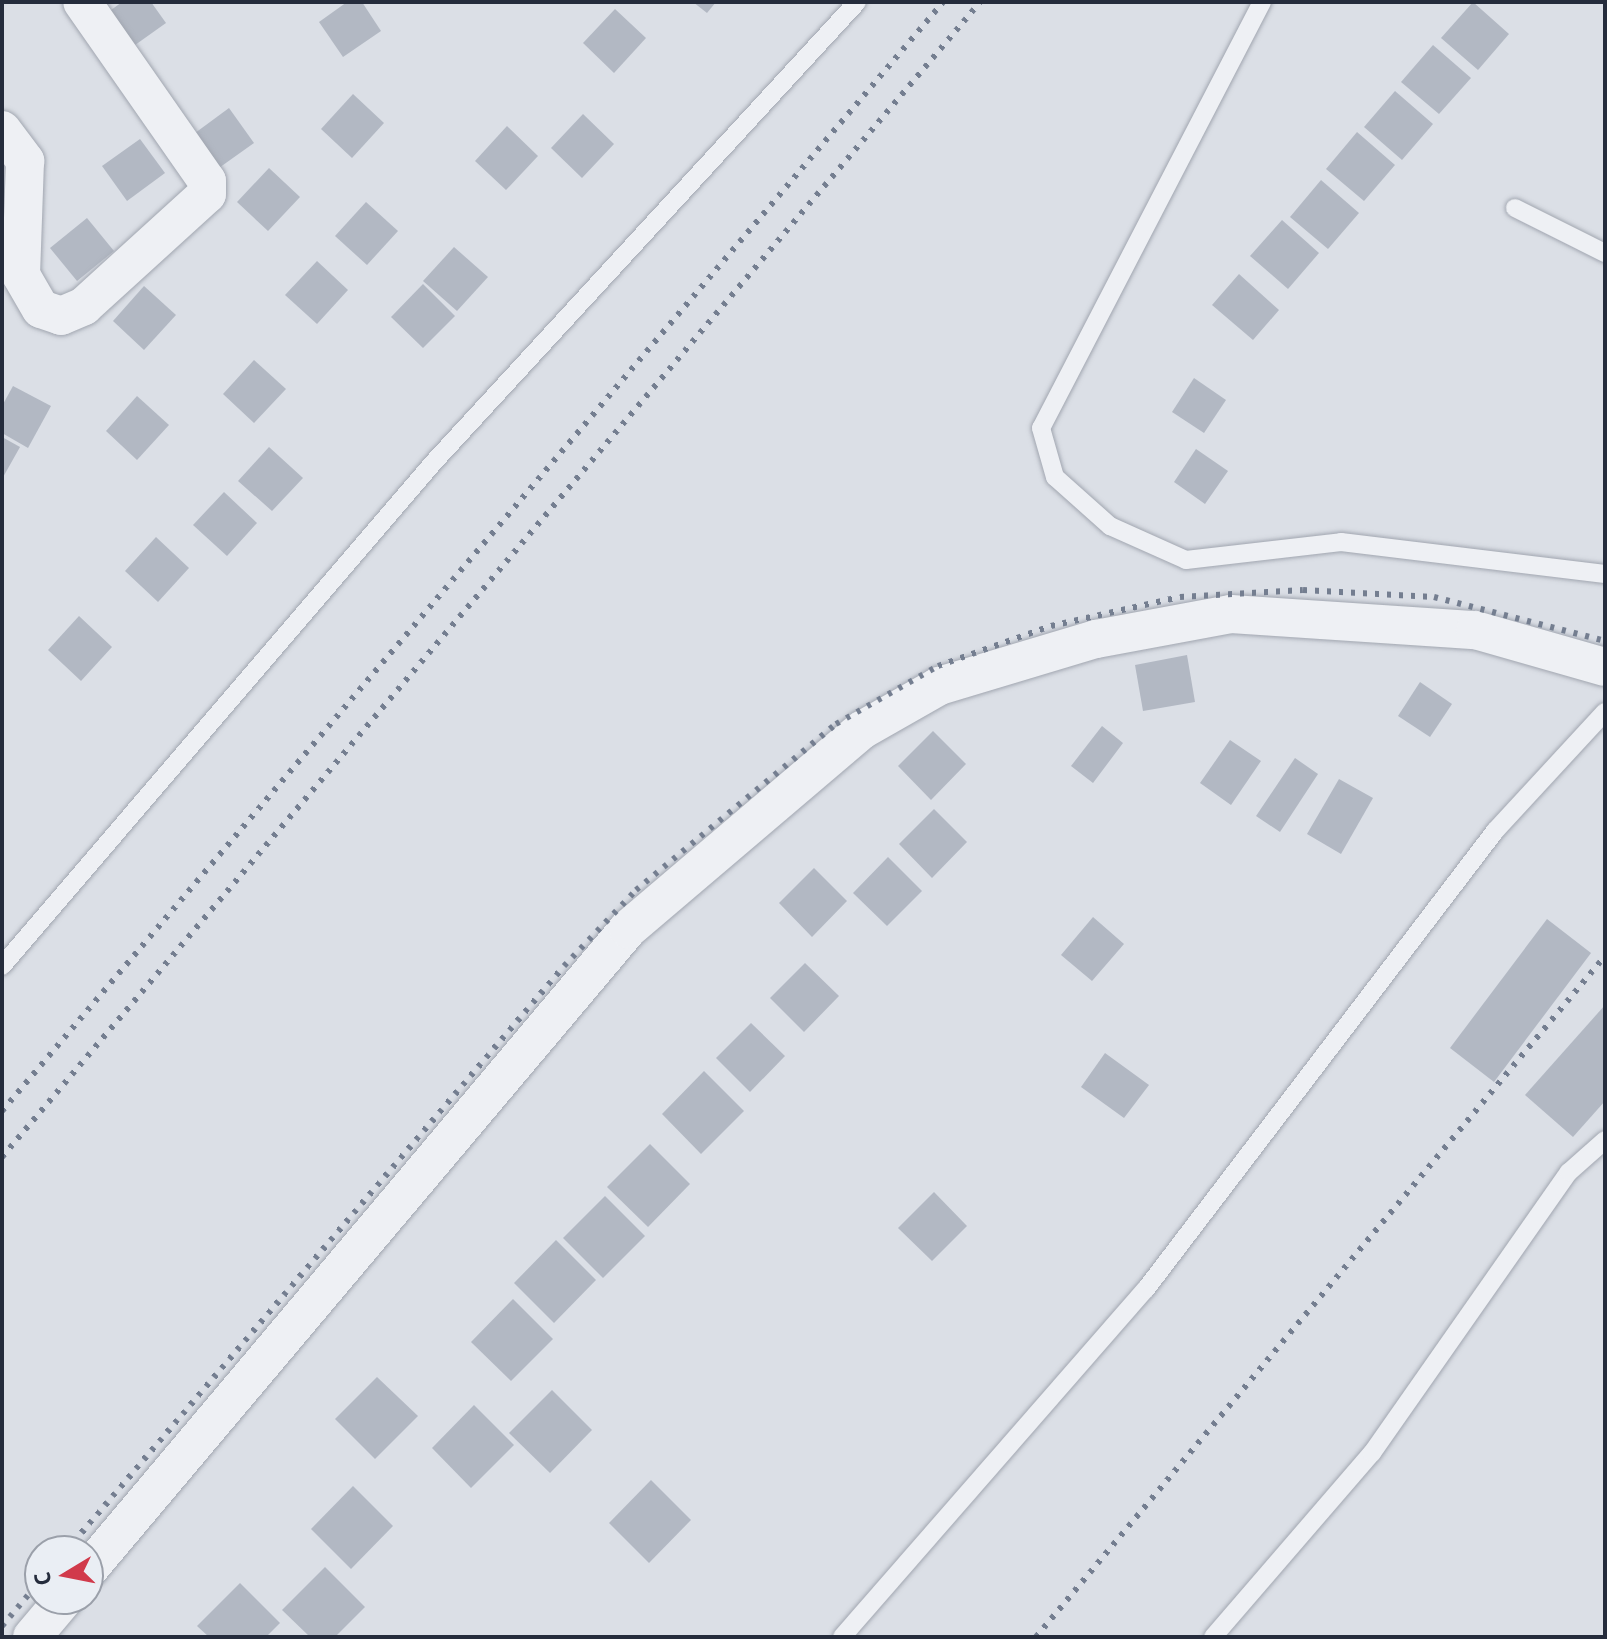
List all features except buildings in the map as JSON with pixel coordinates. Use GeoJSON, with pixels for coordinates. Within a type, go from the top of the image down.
{"type":"FeatureCollection","features":[{"type":"Feature","properties":{"kind":"street"},"geometry":{"type":"LineString","coordinates":[[2,130],[25,161],[21,275],[41,309],[61,316],[84,306],[207,194],[207,181],[82,2]]}},
{"type":"Feature","properties":{"kind":"street"},"geometry":{"type":"LineString","coordinates":[[104,1551],[628,929],[862,730],[939,686],[1096,639],[1231,614],[1475,630],[1605,667]]}},
{"type":"Feature","properties":{"kind":"street"},"geometry":{"type":"LineString","coordinates":[[32,1637],[51,1615]]}},
{"type":"Feature","properties":{"kind":"lane"},"geometry":{"type":"LineString","coordinates":[[2,966],[433,463],[857,2]]}},
{"type":"Feature","properties":{"kind":"lane"},"geometry":{"type":"LineString","coordinates":[[1262,2],[1041,428],[1055,477],[1110,526],[1186,560],[1341,542],[1605,574]]}},
{"type":"Feature","properties":{"kind":"lane"},"geometry":{"type":"LineString","coordinates":[[1515,208],[1605,253]]}},
{"type":"Feature","properties":{"kind":"lane"},"geometry":{"type":"LineString","coordinates":[[842,1637],[1146,1289],[1495,831],[1605,712]]}},
{"type":"Feature","properties":{"kind":"lane"},"geometry":{"type":"LineString","coordinates":[[1213,1637],[1372,1453],[1569,1172],[1605,1140]]}},
{"type":"Feature","properties":{"kind":"railway"},"geometry":{"type":"LineString","coordinates":[[2,1111],[943,2]]}},
{"type":"Feature","properties":{"kind":"railway"},"geometry":{"type":"LineString","coordinates":[[2,1157],[980,2]]}},
{"type":"Feature","properties":{"kind":"railway"},"geometry":{"type":"LineString","coordinates":[[80,1535],[564,966],[636,890],[836,724],[938,666],[1051,626],[1180,597],[1303,590],[1434,597],[1605,641]]}},
{"type":"Feature","properties":{"kind":"railway"},"geometry":{"type":"LineString","coordinates":[[1036,1637],[1605,956]]}},
{"type":"Feature","properties":{"kind":"railway"},"geometry":{"type":"LineString","coordinates":[[2,1626],[24,1600]]}}]}
